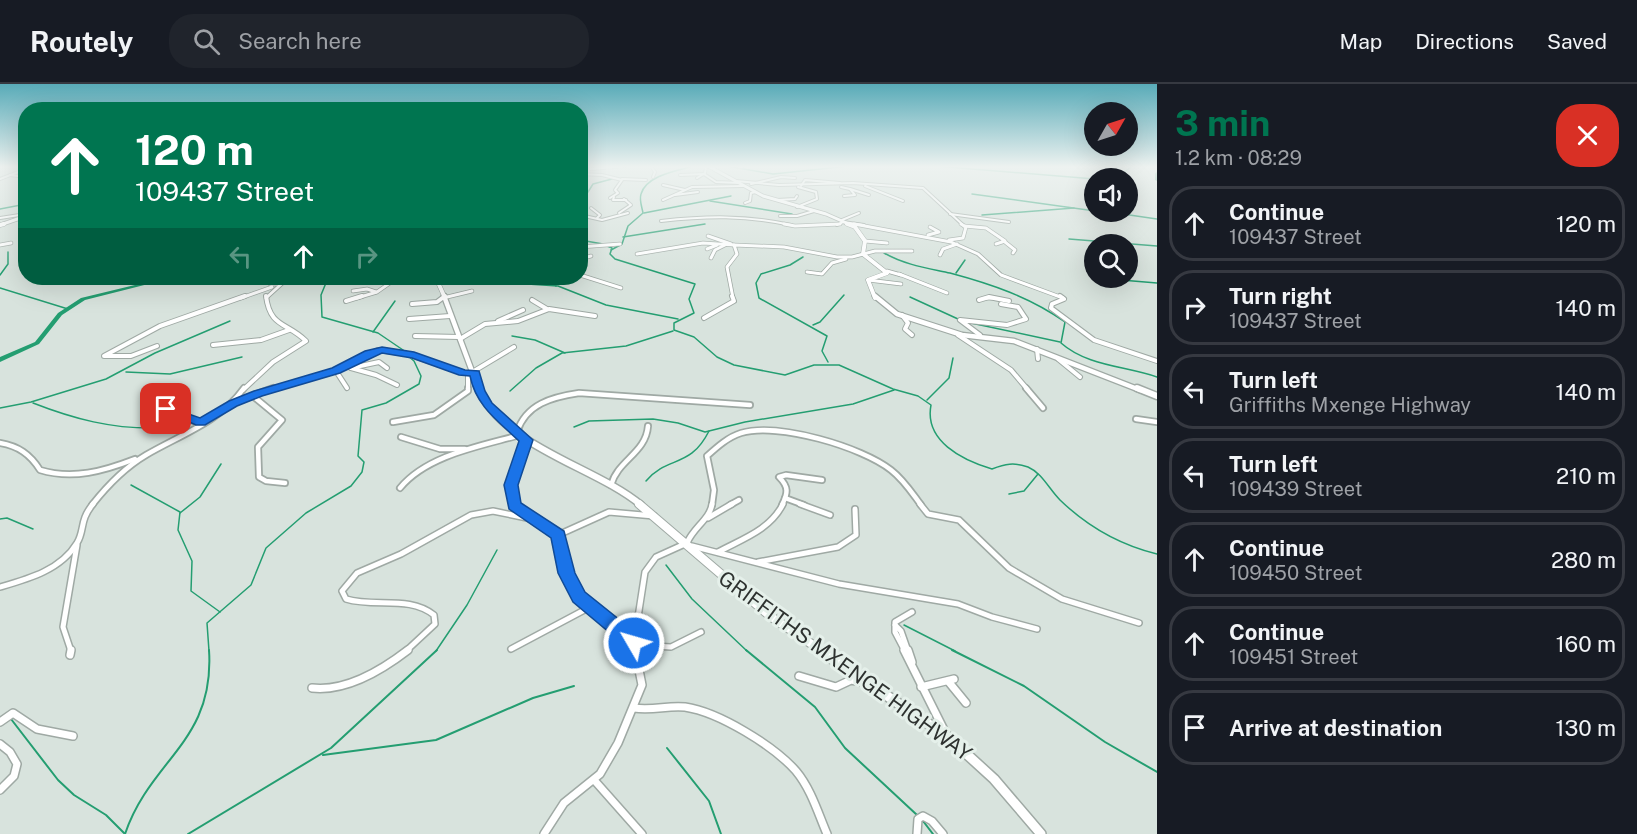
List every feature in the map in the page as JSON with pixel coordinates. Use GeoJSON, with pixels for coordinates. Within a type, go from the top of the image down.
{"type":"FeatureCollection","features":[{"type":"Feature","properties":{"kind":"street"},"geometry":{"type":"LineString","coordinates":[[588,217],[605,220],[631,205],[627,201]]}},
{"type":"Feature","properties":{"kind":"street"},"geometry":{"type":"LineString","coordinates":[[745,203],[750,201]]}},
{"type":"Feature","properties":{"kind":"street"},"geometry":{"type":"LineString","coordinates":[[777,201],[814,211],[860,231],[865,241],[863,254],[870,262],[886,272],[913,278]]}},
{"type":"Feature","properties":{"kind":"street"},"geometry":{"type":"LineString","coordinates":[[797,207],[812,201]]}},
{"type":"Feature","properties":{"kind":"street"},"geometry":{"type":"LineString","coordinates":[[937,201],[964,226],[985,224]]}},
{"type":"Feature","properties":{"kind":"street"},"geometry":{"type":"LineString","coordinates":[[591,208],[601,216],[594,218]]}},
{"type":"Feature","properties":{"kind":"street"},"geometry":{"type":"LineString","coordinates":[[780,216],[797,216],[814,211]]}},
{"type":"Feature","properties":{"kind":"street"},"geometry":{"type":"LineString","coordinates":[[617,214],[628,213]]}},
{"type":"Feature","properties":{"kind":"street"},"geometry":{"type":"LineString","coordinates":[[661,221],[710,215],[764,219],[795,226],[838,225],[841,221],[848,220],[859,213]]}},
{"type":"Feature","properties":{"kind":"street"},"geometry":{"type":"LineString","coordinates":[[950,214],[1009,222]]}},
{"type":"Feature","properties":{"kind":"street"},"geometry":{"type":"LineString","coordinates":[[0,218],[18,216]]}},
{"type":"Feature","properties":{"kind":"street"},"geometry":{"type":"LineString","coordinates":[[0,225],[18,218]]}},
{"type":"Feature","properties":{"kind":"street"},"geometry":{"type":"LineString","coordinates":[[841,221],[922,235],[957,244],[978,254],[1001,275],[1064,298],[1052,304],[1051,308],[1087,336],[1157,361]]}},
{"type":"Feature","properties":{"kind":"street"},"geometry":{"type":"LineString","coordinates":[[975,225],[995,232],[1015,250],[1013,253]]}},
{"type":"Feature","properties":{"kind":"street"},"geometry":{"type":"LineString","coordinates":[[946,241],[964,237],[964,226]]}},
{"type":"Feature","properties":{"kind":"street"},"geometry":{"type":"LineString","coordinates":[[922,235],[939,233],[930,227]]}},
{"type":"Feature","properties":{"kind":"street"},"geometry":{"type":"LineString","coordinates":[[708,236],[734,245]]}},
{"type":"Feature","properties":{"kind":"street"},"geometry":{"type":"LineString","coordinates":[[865,241],[887,243]]}},
{"type":"Feature","properties":{"kind":"street"},"geometry":{"type":"LineString","coordinates":[[996,244],[1005,242]]}},
{"type":"Feature","properties":{"kind":"street"},"geometry":{"type":"LineString","coordinates":[[0,245],[11,243]]}},
{"type":"Feature","properties":{"kind":"street"},"geometry":{"type":"LineString","coordinates":[[637,254],[703,243],[784,247],[848,257]]}},
{"type":"Feature","properties":{"kind":"street"},"geometry":{"type":"LineString","coordinates":[[588,246],[620,244]]}},
{"type":"Feature","properties":{"kind":"street"},"geometry":{"type":"LineString","coordinates":[[707,249],[719,244]]}},
{"type":"Feature","properties":{"kind":"street"},"geometry":{"type":"LineString","coordinates":[[940,255],[943,249],[957,244]]}},
{"type":"Feature","properties":{"kind":"street"},"geometry":{"type":"LineString","coordinates":[[711,258],[715,250],[725,245]]}},
{"type":"Feature","properties":{"kind":"street"},"geometry":{"type":"LineString","coordinates":[[704,318],[733,300],[727,266],[737,254],[734,245]]}},
{"type":"Feature","properties":{"kind":"street"},"geometry":{"type":"LineString","coordinates":[[807,272],[821,274],[832,263],[875,251],[912,251]]}},
{"type":"Feature","properties":{"kind":"street"},"geometry":{"type":"LineString","coordinates":[[868,280],[886,272]]}},
{"type":"Feature","properties":{"kind":"street"},"geometry":{"type":"LineString","coordinates":[[899,274],[947,293]]}},
{"type":"Feature","properties":{"kind":"street"},"geometry":{"type":"LineString","coordinates":[[588,278],[621,288]]}},
{"type":"Feature","properties":{"kind":"street"},"geometry":{"type":"LineString","coordinates":[[868,280],[901,284]]}},
{"type":"Feature","properties":{"kind":"street"},"geometry":{"type":"LineString","coordinates":[[868,280],[876,300],[902,315],[953,332],[998,337],[1037,349],[1157,396]]}},
{"type":"Feature","properties":{"kind":"street"},"geometry":{"type":"LineString","coordinates":[[157,346],[132,356],[104,356],[122,344],[166,324],[276,285]]}},
{"type":"Feature","properties":{"kind":"street"},"geometry":{"type":"LineString","coordinates":[[233,404],[244,388],[273,362],[305,344],[303,336],[279,326],[270,316],[266,296],[278,285]]}},
{"type":"Feature","properties":{"kind":"street"},"geometry":{"type":"LineString","coordinates":[[346,301],[376,292],[386,285]]}},
{"type":"Feature","properties":{"kind":"street","name":"GRIFFITHS MXENGE HIGHWAY"},"geometry":{"type":"LineString","coordinates":[[440,285],[479,391],[487,405],[526,440],[611,485],[654,516],[675,537],[687,543],[712,569],[770,616],[948,737],[994,779],[1041,834]]}},
{"type":"Feature","properties":{"kind":"street"},"geometry":{"type":"LineString","coordinates":[[353,291],[367,289],[376,292]]}},
{"type":"Feature","properties":{"kind":"street"},"geometry":{"type":"LineString","coordinates":[[412,304],[437,302],[445,296],[472,291]]}},
{"type":"Feature","properties":{"kind":"street"},"geometry":{"type":"LineString","coordinates":[[979,300],[992,297],[1009,301]]}},
{"type":"Feature","properties":{"kind":"street"},"geometry":{"type":"LineString","coordinates":[[980,335],[960,320],[1013,324],[1026,318],[1018,307],[1003,298]]}},
{"type":"Feature","properties":{"kind":"street"},"geometry":{"type":"LineString","coordinates":[[532,300],[547,309],[595,316]]}},
{"type":"Feature","properties":{"kind":"street"},"geometry":{"type":"LineString","coordinates":[[1001,304],[1018,307]]}},
{"type":"Feature","properties":{"kind":"street"},"geometry":{"type":"LineString","coordinates":[[415,336],[460,338],[485,324],[518,321],[547,309]]}},
{"type":"Feature","properties":{"kind":"street"},"geometry":{"type":"LineString","coordinates":[[493,323],[523,310]]}},
{"type":"Feature","properties":{"kind":"street"},"geometry":{"type":"LineString","coordinates":[[902,315],[908,323],[905,329],[912,335]]}},
{"type":"Feature","properties":{"kind":"street"},"geometry":{"type":"LineString","coordinates":[[410,319],[450,316]]}},
{"type":"Feature","properties":{"kind":"street"},"geometry":{"type":"LineString","coordinates":[[213,345],[261,340],[289,330]]}},
{"type":"Feature","properties":{"kind":"street"},"geometry":{"type":"LineString","coordinates":[[953,332],[1009,368],[1043,408]]}},
{"type":"Feature","properties":{"kind":"street"},"geometry":{"type":"LineString","coordinates":[[338,370],[369,353],[384,350],[414,355],[472,372],[514,347]]}},
{"type":"Feature","properties":{"kind":"street"},"geometry":{"type":"LineString","coordinates":[[1037,349],[1038,359]]}},
{"type":"Feature","properties":{"kind":"street"},"geometry":{"type":"LineString","coordinates":[[1056,358],[1080,377]]}},
{"type":"Feature","properties":{"kind":"street"},"geometry":{"type":"LineString","coordinates":[[0,443],[10,444],[31,456],[40,470],[55,474],[100,470],[144,456],[182,438],[233,404],[253,396],[338,370],[380,362],[387,368]]}},
{"type":"Feature","properties":{"kind":"street"},"geometry":{"type":"LineString","coordinates":[[351,368],[376,375],[397,385]]}},
{"type":"Feature","properties":{"kind":"street"},"geometry":{"type":"LineString","coordinates":[[338,370],[347,388]]}},
{"type":"Feature","properties":{"kind":"street"},"geometry":{"type":"LineString","coordinates":[[393,422],[425,417],[443,410],[468,391],[472,372]]}},
{"type":"Feature","properties":{"kind":"street"},"geometry":{"type":"LineString","coordinates":[[171,392],[154,400],[153,405],[199,423],[221,412]]}},
{"type":"Feature","properties":{"kind":"street"},"geometry":{"type":"LineString","coordinates":[[400,488],[407,478],[470,449],[519,434],[520,419],[525,413],[553,399],[571,394],[589,393],[750,405]]}},
{"type":"Feature","properties":{"kind":"street"},"geometry":{"type":"LineString","coordinates":[[253,396],[282,420],[260,444],[257,453],[260,478],[285,483]]}},
{"type":"Feature","properties":{"kind":"street"},"geometry":{"type":"LineString","coordinates":[[1136,419],[1157,422]]}},
{"type":"Feature","properties":{"kind":"street"},"geometry":{"type":"LineString","coordinates":[[611,485],[614,473],[644,444],[649,434],[648,426]]}},
{"type":"Feature","properties":{"kind":"street"},"geometry":{"type":"LineString","coordinates":[[708,518],[714,490],[706,458],[727,439],[745,432],[760,431],[825,442],[877,459],[912,490],[928,514],[959,520],[1009,568],[1039,586],[1071,603],[1139,623]]}},
{"type":"Feature","properties":{"kind":"street"},"geometry":{"type":"LineString","coordinates":[[401,436],[446,450],[470,449]]}},
{"type":"Feature","properties":{"kind":"street"},"geometry":{"type":"LineString","coordinates":[[526,440],[511,485],[514,506],[558,535],[567,573],[579,597],[634,644],[671,647],[701,632]]}},
{"type":"Feature","properties":{"kind":"street"},"geometry":{"type":"LineString","coordinates":[[70,655],[72,649],[63,627],[83,516],[111,481],[144,456]]}},
{"type":"Feature","properties":{"kind":"street"},"geometry":{"type":"LineString","coordinates":[[718,552],[771,522],[777,516],[788,488],[779,477],[822,480]]}},
{"type":"Feature","properties":{"kind":"street"},"geometry":{"type":"LineString","coordinates":[[786,498],[830,515]]}},
{"type":"Feature","properties":{"kind":"street"},"geometry":{"type":"LineString","coordinates":[[687,543],[691,532],[708,518],[739,500]]}},
{"type":"Feature","properties":{"kind":"street"},"geometry":{"type":"LineString","coordinates":[[755,562],[838,547],[856,536],[855,509]]}},
{"type":"Feature","properties":{"kind":"street"},"geometry":{"type":"LineString","coordinates":[[312,688],[329,689],[348,684],[407,649],[435,624],[434,615],[425,609],[392,603],[356,603],[346,599],[342,591],[357,573],[380,565],[460,520],[479,512],[502,512],[532,519]]}},
{"type":"Feature","properties":{"kind":"street"},"geometry":{"type":"LineString","coordinates":[[558,535],[589,519],[609,513],[654,516]]}},
{"type":"Feature","properties":{"kind":"street"},"geometry":{"type":"LineString","coordinates":[[0,587],[50,569],[78,542]]}},
{"type":"Feature","properties":{"kind":"street"},"geometry":{"type":"LineString","coordinates":[[544,834],[564,803],[595,781],[607,765],[634,708],[642,685],[634,644],[635,622],[645,572],[656,557],[687,543],[866,590],[894,592],[958,604],[992,617],[1037,629]]}},
{"type":"Feature","properties":{"kind":"street"},"geometry":{"type":"LineString","coordinates":[[511,649],[590,608]]}},
{"type":"Feature","properties":{"kind":"street"},"geometry":{"type":"LineString","coordinates":[[895,623],[912,612]]}},
{"type":"Feature","properties":{"kind":"street"},"geometry":{"type":"LineString","coordinates":[[895,623],[904,625]]}},
{"type":"Feature","properties":{"kind":"street"},"geometry":{"type":"LineString","coordinates":[[895,623],[894,632],[948,737]]}},
{"type":"Feature","properties":{"kind":"street"},"geometry":{"type":"LineString","coordinates":[[799,676],[816,684],[836,687],[851,680],[871,683]]}},
{"type":"Feature","properties":{"kind":"street"},"geometry":{"type":"LineString","coordinates":[[920,685],[951,680],[966,702]]}},
{"type":"Feature","properties":{"kind":"street"},"geometry":{"type":"LineString","coordinates":[[634,708],[651,711],[684,707],[732,722],[743,729],[796,771],[811,795],[827,834]]}},
{"type":"Feature","properties":{"kind":"street"},"geometry":{"type":"LineString","coordinates":[[0,722],[13,713],[37,729],[73,736]]}},
{"type":"Feature","properties":{"kind":"street"},"geometry":{"type":"LineString","coordinates":[[0,744],[15,759],[17,770],[0,790]]}},
{"type":"Feature","properties":{"kind":"street"},"geometry":{"type":"LineString","coordinates":[[595,781],[642,834]]}},
{"type":"Feature","properties":{"kind":"street"},"geometry":{"type":"LineString","coordinates":[[917,834],[918,819],[923,816],[932,821],[944,834]]}},
{"type":"Feature","properties":{"kind":"waterway"},"geometry":{"type":"LineString","coordinates":[[624,237],[628,226],[643,213],[640,201]]}},
{"type":"Feature","properties":{"kind":"waterway"},"geometry":{"type":"LineString","coordinates":[[644,213],[705,201]]}},
{"type":"Feature","properties":{"kind":"waterway"},"geometry":{"type":"LineString","coordinates":[[710,201],[792,214]]}},
{"type":"Feature","properties":{"kind":"waterway"},"geometry":{"type":"LineString","coordinates":[[1023,201],[1074,208]]}},
{"type":"Feature","properties":{"kind":"waterway"},"geometry":{"type":"LineString","coordinates":[[0,209],[18,206]]}},
{"type":"Feature","properties":{"kind":"waterway"},"geometry":{"type":"LineString","coordinates":[[982,215],[1074,208]]}},
{"type":"Feature","properties":{"kind":"waterway"},"geometry":{"type":"LineString","coordinates":[[1074,208],[1084,209]]}},
{"type":"Feature","properties":{"kind":"waterway"},"geometry":{"type":"LineString","coordinates":[[1138,216],[1157,219]]}},
{"type":"Feature","properties":{"kind":"waterway"},"geometry":{"type":"LineString","coordinates":[[624,237],[705,224]]}},
{"type":"Feature","properties":{"kind":"waterway"},"geometry":{"type":"LineString","coordinates":[[611,250],[622,244],[624,237]]}},
{"type":"Feature","properties":{"kind":"waterway"},"geometry":{"type":"LineString","coordinates":[[1069,239],[1157,246]]}},
{"type":"Feature","properties":{"kind":"waterway"},"geometry":{"type":"LineString","coordinates":[[588,241],[603,244]]}},
{"type":"Feature","properties":{"kind":"waterway"},"geometry":{"type":"LineString","coordinates":[[607,246],[611,250]]}},
{"type":"Feature","properties":{"kind":"waterway"},"geometry":{"type":"LineString","coordinates":[[611,250],[610,254],[615,259],[695,284],[689,299],[694,313],[674,323],[674,330],[694,337],[717,357],[734,365],[785,375],[814,365],[839,365],[893,389],[918,396],[931,405],[930,418],[933,429],[939,439],[958,454],[992,469],[1018,464],[1028,467],[1038,474]]}},
{"type":"Feature","properties":{"kind":"waterway"},"geometry":{"type":"LineString","coordinates":[[0,275],[8,264],[8,252]]}},
{"type":"Feature","properties":{"kind":"waterway"},"geometry":{"type":"LineString","coordinates":[[884,253],[908,263],[980,282],[1024,298],[1065,322],[1061,343],[1071,351],[1094,361],[1157,377]]}},
{"type":"Feature","properties":{"kind":"waterway"},"geometry":{"type":"LineString","coordinates":[[803,257],[790,265],[761,274],[756,283],[759,298],[827,336],[822,351],[828,362]]}},
{"type":"Feature","properties":{"kind":"waterway"},"geometry":{"type":"LineString","coordinates":[[956,273],[965,260]]}},
{"type":"Feature","properties":{"kind":"waterway"},"geometry":{"type":"LineString","coordinates":[[1138,281],[1157,283]]}},
{"type":"Feature","properties":{"kind":"waterway"},"geometry":{"type":"LineString","coordinates":[[0,360],[37,343],[60,314],[83,299],[140,285]]}},
{"type":"Feature","properties":{"kind":"waterway"},"geometry":{"type":"LineString","coordinates":[[325,285],[321,295],[322,317],[373,332]]}},
{"type":"Feature","properties":{"kind":"waterway"},"geometry":{"type":"LineString","coordinates":[[543,285],[556,286]]}},
{"type":"Feature","properties":{"kind":"waterway"},"geometry":{"type":"LineString","coordinates":[[556,286],[606,305],[678,319]]}},
{"type":"Feature","properties":{"kind":"waterway"},"geometry":{"type":"LineString","coordinates":[[0,288],[68,309]]}},
{"type":"Feature","properties":{"kind":"waterway"},"geometry":{"type":"LineString","coordinates":[[813,325],[820,322],[844,295]]}},
{"type":"Feature","properties":{"kind":"waterway"},"geometry":{"type":"LineString","coordinates":[[910,297],[958,319]]}},
{"type":"Feature","properties":{"kind":"waterway"},"geometry":{"type":"LineString","coordinates":[[373,332],[395,301]]}},
{"type":"Feature","properties":{"kind":"waterway"},"geometry":{"type":"LineString","coordinates":[[0,408],[31,402],[106,379],[155,353],[230,321]]}},
{"type":"Feature","properties":{"kind":"waterway"},"geometry":{"type":"LineString","coordinates":[[971,323],[1060,342]]}},
{"type":"Feature","properties":{"kind":"waterway"},"geometry":{"type":"LineString","coordinates":[[564,353],[626,346],[673,331]]}},
{"type":"Feature","properties":{"kind":"waterway"},"geometry":{"type":"LineString","coordinates":[[373,332],[406,352]]}},
{"type":"Feature","properties":{"kind":"waterway"},"geometry":{"type":"LineString","coordinates":[[512,336],[535,340],[564,353]]}},
{"type":"Feature","properties":{"kind":"waterway"},"geometry":{"type":"LineString","coordinates":[[510,391],[536,368],[564,353]]}},
{"type":"Feature","properties":{"kind":"waterway"},"geometry":{"type":"LineString","coordinates":[[220,612],[251,585],[266,548],[306,513],[351,486],[362,472],[364,462],[358,456],[362,410],[386,403],[419,384],[421,376],[414,361],[408,356]]}},
{"type":"Feature","properties":{"kind":"waterway"},"geometry":{"type":"LineString","coordinates":[[126,372],[170,374],[242,357]]}},
{"type":"Feature","properties":{"kind":"waterway"},"geometry":{"type":"LineString","coordinates":[[927,400],[949,378],[953,358]]}},
{"type":"Feature","properties":{"kind":"waterway"},"geometry":{"type":"LineString","coordinates":[[709,431],[745,422],[853,404],[894,390]]}},
{"type":"Feature","properties":{"kind":"waterway"},"geometry":{"type":"LineString","coordinates":[[33,403],[94,422],[124,427],[157,428]]}},
{"type":"Feature","properties":{"kind":"waterway"},"geometry":{"type":"LineString","coordinates":[[574,427],[589,421],[653,419],[678,423],[705,432],[709,431]]}},
{"type":"Feature","properties":{"kind":"waterway"},"geometry":{"type":"LineString","coordinates":[[646,481],[662,468],[687,457],[702,443],[709,431]]}},
{"type":"Feature","properties":{"kind":"waterway"},"geometry":{"type":"LineString","coordinates":[[180,513],[200,497],[221,464]]}},
{"type":"Feature","properties":{"kind":"waterway"},"geometry":{"type":"LineString","coordinates":[[1009,494],[1024,491],[1038,474]]}},
{"type":"Feature","properties":{"kind":"waterway"},"geometry":{"type":"LineString","coordinates":[[1038,474],[1060,500],[1093,527],[1130,546],[1157,554]]}},
{"type":"Feature","properties":{"kind":"waterway"},"geometry":{"type":"LineString","coordinates":[[131,485],[180,512],[178,530],[192,561],[191,591],[220,612]]}},
{"type":"Feature","properties":{"kind":"waterway"},"geometry":{"type":"LineString","coordinates":[[0,519],[7,518],[33,529]]}},
{"type":"Feature","properties":{"kind":"waterway"},"geometry":{"type":"LineString","coordinates":[[436,651],[467,605],[497,550]]}},
{"type":"Feature","properties":{"kind":"waterway"},"geometry":{"type":"LineString","coordinates":[[666,565],[692,599],[747,651]]}},
{"type":"Feature","properties":{"kind":"waterway"},"geometry":{"type":"LineString","coordinates":[[209,651],[207,623],[220,612]]}},
{"type":"Feature","properties":{"kind":"waterway"},"geometry":{"type":"LineString","coordinates":[[904,625],[955,651]]}},
{"type":"Feature","properties":{"kind":"waterway"},"geometry":{"type":"LineString","coordinates":[[746,650],[815,707],[845,748],[917,815]]}},
{"type":"Feature","properties":{"kind":"waterway"},"geometry":{"type":"LineString","coordinates":[[952,650],[1024,686],[1105,742],[1157,772]]}},
{"type":"Feature","properties":{"kind":"waterway"},"geometry":{"type":"LineString","coordinates":[[11,719],[58,780],[74,795],[106,815],[125,834],[136,808],[150,786],[192,729],[202,707],[208,681],[209,651]]}},
{"type":"Feature","properties":{"kind":"waterway"},"geometry":{"type":"LineString","coordinates":[[188,834],[331,748],[436,651]]}},
{"type":"Feature","properties":{"kind":"waterway"},"geometry":{"type":"LineString","coordinates":[[323,755],[436,740],[533,698],[574,686]]}},
{"type":"Feature","properties":{"kind":"waterway"},"geometry":{"type":"LineString","coordinates":[[667,748],[709,801],[721,834]]}},
{"type":"Feature","properties":{"kind":"waterway"},"geometry":{"type":"LineString","coordinates":[[923,821],[933,834]]}},
{"type":"Feature","properties":{"kind":"route"},"geometry":{"type":"LineString","coordinates":[[166,409],[201,423],[233,404],[258,393],[336,371],[369,353],[382,350],[414,355],[463,373],[475,373],[479,391],[487,405],[526,440],[511,485],[514,506],[558,535],[567,573],[579,597],[634,643]]}}]}
